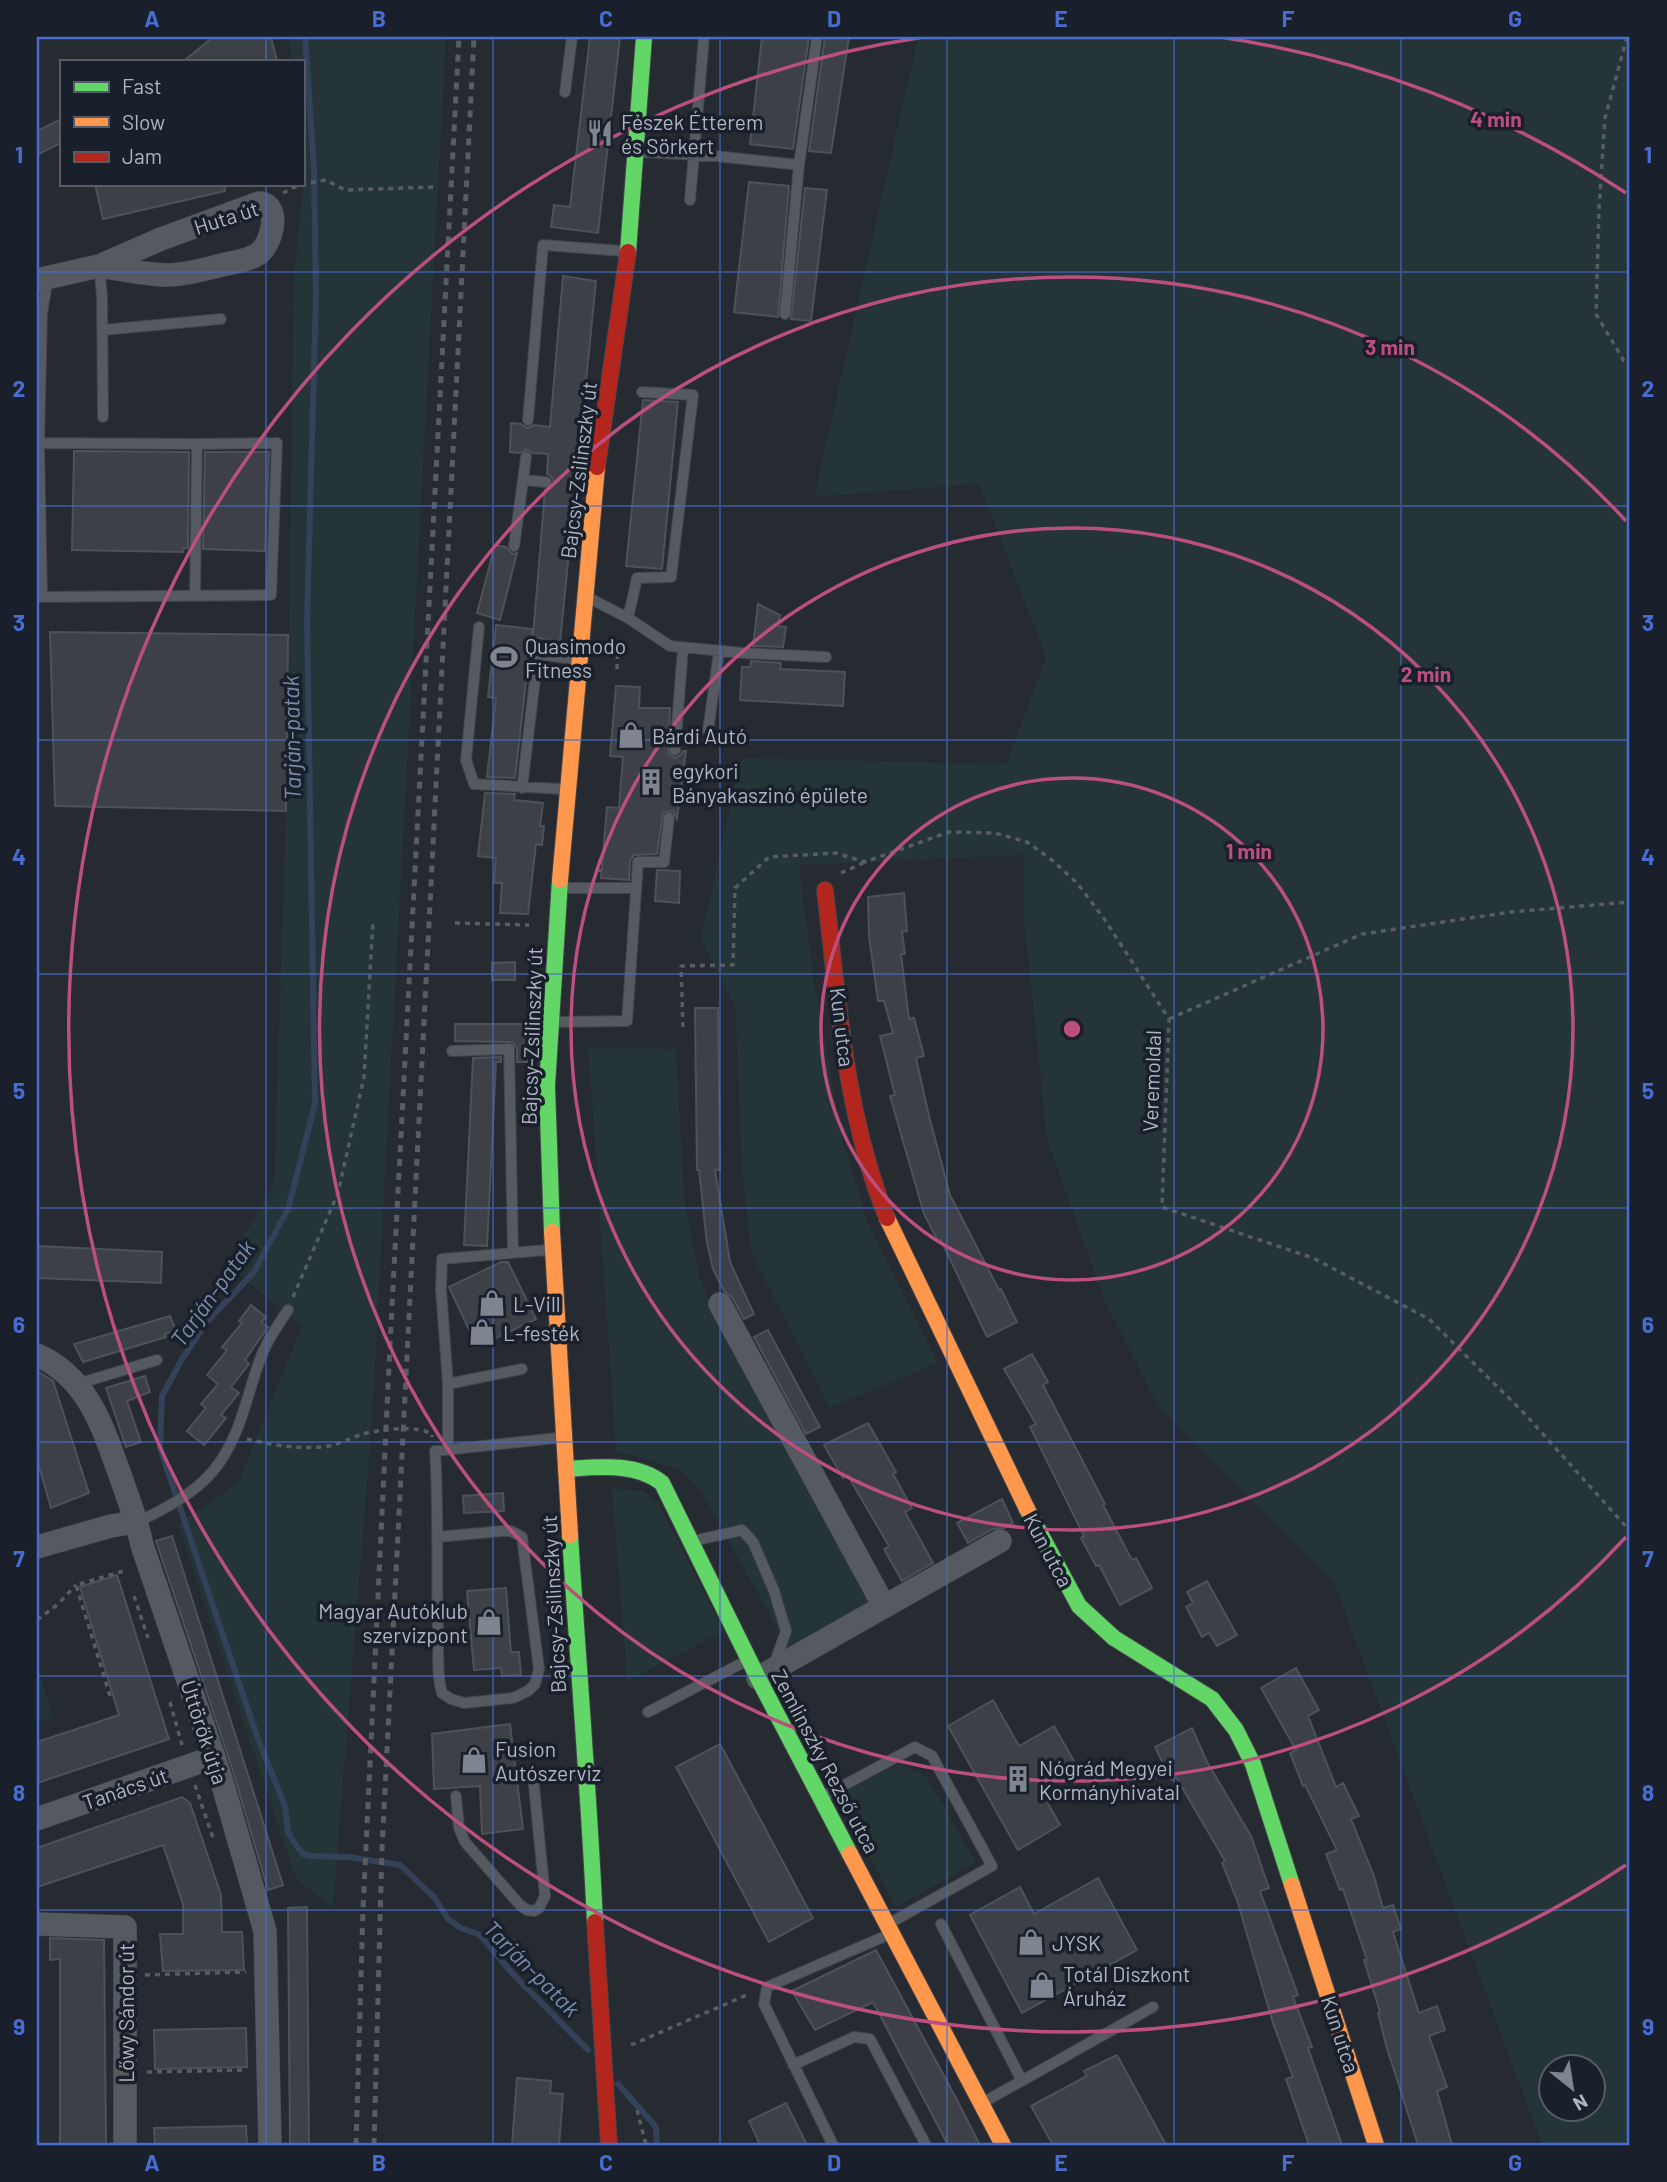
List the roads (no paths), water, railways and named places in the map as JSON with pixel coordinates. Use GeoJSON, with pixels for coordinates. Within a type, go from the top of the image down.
{"type":"FeatureCollection","features":[{"type":"Feature","properties":{"kind":"street","name":"Bajcsy-Zsilinszky út"},"geometry":{"type":"LineString","coordinates":[[609,2145],[601,2040],[588,1771],[580,1698],[553,1250],[547,1086],[559,888],[585,596],[590,486],[628,251],[644,37]]}},
{"type":"Feature","properties":{"kind":"street","name":"Huta út"},"geometry":{"type":"LineString","coordinates":[[42,279],[99,266],[161,239],[259,203],[266,203],[271,207],[270,237],[257,255],[172,275],[99,266]]}},
{"type":"Feature","properties":{"kind":"street","name":"Kun utca"},"geometry":{"type":"LineString","coordinates":[[825,890],[856,1125],[867,1167],[886,1216],[1033,1521],[1079,1606],[1114,1638],[1212,1699],[1244,1743],[1376,2145]]}},
{"type":"Feature","properties":{"kind":"street"},"geometry":{"type":"LineString","coordinates":[[720,1304],[884,1606]]}},
{"type":"Feature","properties":{"kind":"street","name":"Úttörők útja"},"geometry":{"type":"LineString","coordinates":[[37,1355],[59,1367],[77,1384],[98,1417],[137,1522],[142,1545],[214,1757],[265,1931],[270,2145]]}},
{"type":"Feature","properties":{"kind":"street","name":"Zemlinszky Rezső utca"},"geometry":{"type":"LineString","coordinates":[[566,1469],[648,1472],[656,1477],[666,1490],[760,1670],[821,1798],[1003,2145]]}},
{"type":"Feature","properties":{"kind":"street"},"geometry":{"type":"LineString","coordinates":[[37,1547],[82,1533],[137,1522]]}},
{"type":"Feature","properties":{"kind":"street","name":"Kun utca"},"geometry":{"type":"LineString","coordinates":[[760,1670],[884,1606],[1000,1541]]}},
{"type":"Feature","properties":{"kind":"street","name":"Tanács út"},"geometry":{"type":"LineString","coordinates":[[37,1819],[214,1757]]}},
{"type":"Feature","properties":{"kind":"street","name":"Lőwy Sándor út"},"geometry":{"type":"LineString","coordinates":[[37,1924],[125,1927],[125,2145]]}},
{"type":"Feature","properties":{"kind":"lane"},"geometry":{"type":"LineString","coordinates":[[565,92],[572,37]]}},
{"type":"Feature","properties":{"kind":"lane"},"geometry":{"type":"LineString","coordinates":[[690,200],[704,37]]}},
{"type":"Feature","properties":{"kind":"lane"},"geometry":{"type":"LineString","coordinates":[[785,314],[799,165],[817,37]]}},
{"type":"Feature","properties":{"kind":"lane"},"geometry":{"type":"LineString","coordinates":[[636,152],[799,165]]}},
{"type":"Feature","properties":{"kind":"lane"},"geometry":{"type":"LineString","coordinates":[[528,421],[542,245],[628,251]]}},
{"type":"Feature","properties":{"kind":"lane"},"geometry":{"type":"LineString","coordinates":[[99,266],[102,296],[103,417]]}},
{"type":"Feature","properties":{"kind":"lane"},"geometry":{"type":"LineString","coordinates":[[39,443],[277,443],[271,595],[39,597],[39,443],[42,279]]}},
{"type":"Feature","properties":{"kind":"lane"},"geometry":{"type":"LineString","coordinates":[[102,330],[221,319]]}},
{"type":"Feature","properties":{"kind":"lane"},"geometry":{"type":"LineString","coordinates":[[628,618],[637,578],[671,577],[693,395],[642,391]]}},
{"type":"Feature","properties":{"kind":"lane"},"geometry":{"type":"LineString","coordinates":[[195,596],[197,444]]}},
{"type":"Feature","properties":{"kind":"lane"},"geometry":{"type":"LineString","coordinates":[[514,546],[526,457]]}},
{"type":"Feature","properties":{"kind":"lane"},"geometry":{"type":"LineString","coordinates":[[523,480],[546,482]]}},
{"type":"Feature","properties":{"kind":"lane"},"geometry":{"type":"LineString","coordinates":[[585,596],[628,618],[670,646],[826,657]]}},
{"type":"Feature","properties":{"kind":"lane"},"geometry":{"type":"LineString","coordinates":[[479,627],[466,760],[474,783],[568,789]]}},
{"type":"Feature","properties":{"kind":"lane"},"geometry":{"type":"LineString","coordinates":[[675,750],[683,648]]}},
{"type":"Feature","properties":{"kind":"lane"},"geometry":{"type":"LineString","coordinates":[[708,731],[719,651]]}},
{"type":"Feature","properties":{"kind":"lane"},"geometry":{"type":"LineString","coordinates":[[522,788],[538,654],[580,659]]}},
{"type":"Feature","properties":{"kind":"lane"},"geometry":{"type":"LineString","coordinates":[[550,1022],[627,1021],[638,862],[664,862],[669,818]]}},
{"type":"Feature","properties":{"kind":"lane"},"geometry":{"type":"LineString","coordinates":[[559,888],[636,888]]}},
{"type":"Feature","properties":{"kind":"lane"},"geometry":{"type":"LineString","coordinates":[[452,1051],[509,1049],[513,1253]]}},
{"type":"Feature","properties":{"kind":"lane"},"geometry":{"type":"LineString","coordinates":[[448,1449],[442,1259],[553,1250]]}},
{"type":"Feature","properties":{"kind":"lane"},"geometry":{"type":"LineString","coordinates":[[137,1522],[162,1510],[192,1490],[213,1471],[235,1435],[246,1410],[261,1356],[288,1310]]}},
{"type":"Feature","properties":{"kind":"lane"},"geometry":{"type":"LineString","coordinates":[[77,1384],[157,1360]]}},
{"type":"Feature","properties":{"kind":"lane"},"geometry":{"type":"LineString","coordinates":[[448,1384],[522,1369]]}},
{"type":"Feature","properties":{"kind":"lane"},"geometry":{"type":"LineString","coordinates":[[436,1537],[511,1531],[522,1537],[538,1669],[535,1684],[521,1695],[464,1703],[442,1693],[436,1537],[435,1451],[564,1437]]}},
{"type":"Feature","properties":{"kind":"lane"},"geometry":{"type":"LineString","coordinates":[[648,1712],[760,1670],[786,1632],[774,1591],[753,1542],[742,1530],[691,1541]]}},
{"type":"Feature","properties":{"kind":"lane"},"geometry":{"type":"LineString","coordinates":[[821,1798],[915,1747],[932,1755],[992,1866],[890,1929],[767,1987],[764,2004],[833,2145]]}},
{"type":"Feature","properties":{"kind":"lane"},"geometry":{"type":"LineString","coordinates":[[456,1796],[459,1828],[465,1842],[520,1905],[534,1912],[545,1896],[533,1776],[588,1771]]}},
{"type":"Feature","properties":{"kind":"lane"},"geometry":{"type":"LineString","coordinates":[[941,1924],[1022,2081]]}},
{"type":"Feature","properties":{"kind":"lane"},"geometry":{"type":"LineString","coordinates":[[981,2103],[1153,2007]]}},
{"type":"Feature","properties":{"kind":"lane"},"geometry":{"type":"LineString","coordinates":[[793,2065],[854,2037],[870,2039],[926,2145]]}},
{"type":"Feature","properties":{"kind":"waterway","name":"Tarján-patak"},"geometry":{"type":"LineString","coordinates":[[305,37],[314,168],[316,294],[307,621],[315,1104],[288,1209],[254,1272],[207,1322],[182,1359],[162,1396],[160,1448],[258,1739],[285,1806],[288,1832],[295,1844],[303,1854],[311,1856],[348,1857],[400,1865],[435,1898],[448,1919],[461,1928],[480,1935],[512,1973],[588,2050]]}},
{"type":"Feature","properties":{"kind":"waterway","name":"Tarján-patak"},"geometry":{"type":"LineString","coordinates":[[618,2084],[656,2127],[657,2145]]}},
{"type":"Feature","properties":{"kind":"railway"},"geometry":{"type":"LineString","coordinates":[[356,2145],[363,1910],[391,1325],[459,37]]}},
{"type":"Feature","properties":{"kind":"railway"},"geometry":{"type":"LineString","coordinates":[[374,2145],[382,1849],[474,37]]}},
{"type":"Feature","properties":{"kind":"place","name":"Fészek Étterem és Sörkert"},"geometry":{"type":"Point","coordinates":[600,133]}},
{"type":"Feature","properties":{"kind":"place","name":"Quasimodo Fitness"},"geometry":{"type":"Point","coordinates":[504,657]}},
{"type":"Feature","properties":{"kind":"place","name":"Bárdi Autó"},"geometry":{"type":"Point","coordinates":[631,735]}},
{"type":"Feature","properties":{"kind":"place","name":"egykori Bányakaszinó épülete"},"geometry":{"type":"Point","coordinates":[651,782]}},
{"type":"Feature","properties":{"kind":"place","name":"L-Vill"},"geometry":{"type":"Point","coordinates":[492,1303]}},
{"type":"Feature","properties":{"kind":"place","name":"L-festék"},"geometry":{"type":"Point","coordinates":[482,1332]}},
{"type":"Feature","properties":{"kind":"place","name":"Magyar Autóklub szervizpont"},"geometry":{"type":"Point","coordinates":[489,1622]}},
{"type":"Feature","properties":{"kind":"place","name":"Fusion Autószerviz"},"geometry":{"type":"Point","coordinates":[474,1760]}},
{"type":"Feature","properties":{"kind":"place","name":"Nógrád Megyei Kormányhivatal"},"geometry":{"type":"Point","coordinates":[1018,1779]}},
{"type":"Feature","properties":{"kind":"place","name":"JYSK"},"geometry":{"type":"Point","coordinates":[1031,1942]}},
{"type":"Feature","properties":{"kind":"place","name":"Totál Diszkont Áruház"},"geometry":{"type":"Point","coordinates":[1042,1985]}}]}
